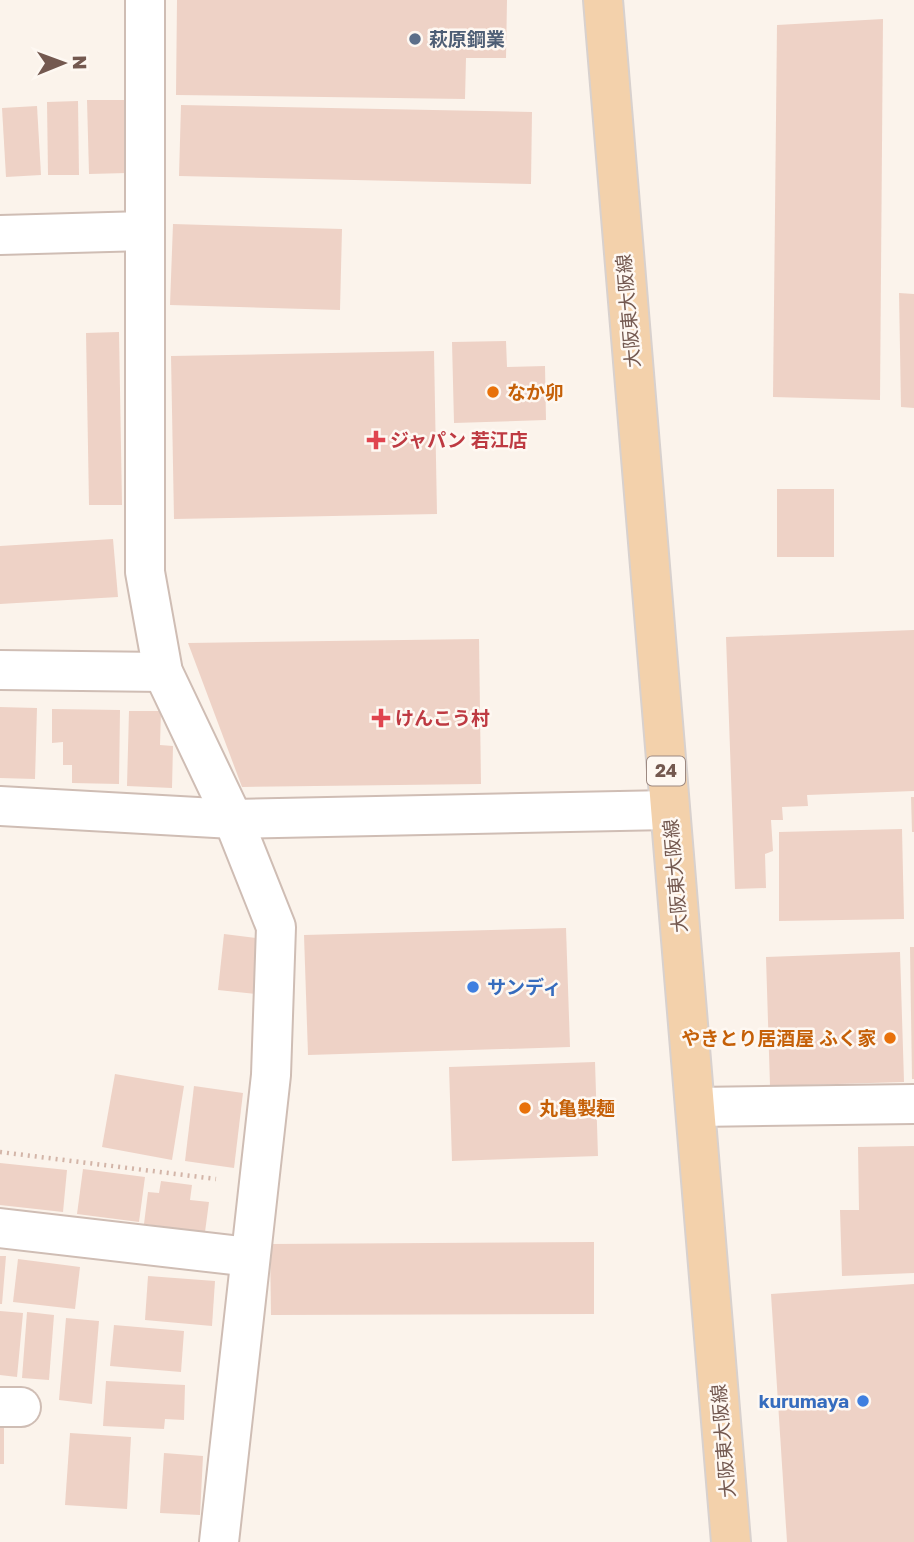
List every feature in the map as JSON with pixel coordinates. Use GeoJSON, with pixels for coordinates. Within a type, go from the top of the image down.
{"type":"FeatureCollection","features":[{"type":"Feature","properties":{"kind":"main road","name":"大阪東大阪線"},"geometry":{"type":"LineString","coordinates":[[603,0],[731,1542]]}},
{"type":"Feature","properties":{"kind":"street"},"geometry":{"type":"LineString","coordinates":[[145,0],[145,572],[163,672],[233,819],[276,927],[271,1075],[219,1542]]}},
{"type":"Feature","properties":{"kind":"street"},"geometry":{"type":"LineString","coordinates":[[0,235],[145,231]]}},
{"type":"Feature","properties":{"kind":"street"},"geometry":{"type":"LineString","coordinates":[[0,670],[163,672]]}},
{"type":"Feature","properties":{"kind":"street"},"geometry":{"type":"LineString","coordinates":[[0,806],[233,819],[669,810]]}},
{"type":"Feature","properties":{"kind":"street"},"geometry":{"type":"LineString","coordinates":[[696,1107],[914,1104]]}},
{"type":"Feature","properties":{"kind":"street"},"geometry":{"type":"LineString","coordinates":[[0,1228],[250,1257]]}},
{"type":"Feature","properties":{"kind":"path"},"geometry":{"type":"LineString","coordinates":[[0,1152],[258,1184]]}},
{"type":"Feature","properties":{"kind":"building"},"geometry":{"type":"Polygon","coordinates":[[[177,0],[507,0],[506,58],[466,58],[465,99],[176,95],[177,0]]]}},
{"type":"Feature","properties":{"kind":"building"},"geometry":{"type":"Polygon","coordinates":[[[883,19],[880,400],[773,397],[777,25],[883,19]]]}},
{"type":"Feature","properties":{"kind":"building"},"geometry":{"type":"Polygon","coordinates":[[[87,100],[124,100],[127,173],[89,174],[87,100]]]}},
{"type":"Feature","properties":{"kind":"building"},"geometry":{"type":"Polygon","coordinates":[[[78,101],[79,175],[48,175],[47,102],[78,101]]]}},
{"type":"Feature","properties":{"kind":"building"},"geometry":{"type":"Polygon","coordinates":[[[181,105],[532,112],[531,184],[179,176],[181,105]]]}},
{"type":"Feature","properties":{"kind":"building"},"geometry":{"type":"Polygon","coordinates":[[[37,106],[41,175],[6,177],[2,108],[37,106]]]}},
{"type":"Feature","properties":{"kind":"building"},"geometry":{"type":"Polygon","coordinates":[[[173,224],[342,229],[340,310],[170,305],[173,224]]]}},
{"type":"Feature","properties":{"kind":"building"},"geometry":{"type":"Polygon","coordinates":[[[899,293],[914,294],[914,408],[901,407],[899,293]]]}},
{"type":"Feature","properties":{"kind":"building"},"geometry":{"type":"Polygon","coordinates":[[[119,332],[122,505],[89,505],[86,333],[119,332]]]}},
{"type":"Feature","properties":{"kind":"building"},"geometry":{"type":"Polygon","coordinates":[[[506,341],[507,367],[545,366],[546,420],[454,423],[452,342],[506,341]]]}},
{"type":"Feature","properties":{"kind":"building"},"geometry":{"type":"Polygon","coordinates":[[[434,351],[437,514],[174,519],[171,356],[434,351]]]}},
{"type":"Feature","properties":{"kind":"building"},"geometry":{"type":"Polygon","coordinates":[[[777,489],[834,489],[834,557],[777,557],[777,489]]]}},
{"type":"Feature","properties":{"kind":"building"},"geometry":{"type":"Polygon","coordinates":[[[113,539],[118,597],[0,604],[0,546],[113,539]]]}},
{"type":"Feature","properties":{"kind":"building"},"geometry":{"type":"Polygon","coordinates":[[[914,630],[914,791],[807,795],[808,806],[782,807],[783,820],[771,820],[773,851],[765,854],[766,888],[735,889],[726,637],[914,630]]]}},
{"type":"Feature","properties":{"kind":"building"},"geometry":{"type":"Polygon","coordinates":[[[479,639],[481,784],[242,787],[188,643],[479,639]]]}},
{"type":"Feature","properties":{"kind":"building"},"geometry":{"type":"Polygon","coordinates":[[[0,707],[37,708],[35,779],[0,778],[0,707]]]}},
{"type":"Feature","properties":{"kind":"building"},"geometry":{"type":"Polygon","coordinates":[[[52,709],[120,710],[119,784],[72,783],[72,765],[63,765],[63,742],[52,743],[52,709]]]}},
{"type":"Feature","properties":{"kind":"building"},"geometry":{"type":"Polygon","coordinates":[[[129,711],[161,711],[160,745],[173,746],[172,788],[127,786],[129,711]]]}},
{"type":"Feature","properties":{"kind":"building"},"geometry":{"type":"Polygon","coordinates":[[[911,797],[914,797],[914,832],[912,832],[911,797]]]}},
{"type":"Feature","properties":{"kind":"building"},"geometry":{"type":"Polygon","coordinates":[[[902,829],[904,919],[779,921],[779,832],[902,829]]]}},
{"type":"Feature","properties":{"kind":"building"},"geometry":{"type":"Polygon","coordinates":[[[566,928],[570,1047],[308,1055],[304,935],[566,928]]]}},
{"type":"Feature","properties":{"kind":"building"},"geometry":{"type":"Polygon","coordinates":[[[224,934],[263,939],[256,994],[218,990],[224,934]]]}},
{"type":"Feature","properties":{"kind":"building"},"geometry":{"type":"Polygon","coordinates":[[[910,947],[914,947],[914,1079],[912,1079],[910,947]]]}},
{"type":"Feature","properties":{"kind":"building"},"geometry":{"type":"Polygon","coordinates":[[[900,952],[904,1082],[770,1086],[766,957],[900,952]]]}},
{"type":"Feature","properties":{"kind":"building"},"geometry":{"type":"Polygon","coordinates":[[[595,1062],[598,1156],[452,1161],[449,1067],[595,1062]]]}},
{"type":"Feature","properties":{"kind":"building"},"geometry":{"type":"Polygon","coordinates":[[[115,1074],[184,1086],[172,1160],[102,1147],[115,1074]]]}},
{"type":"Feature","properties":{"kind":"building"},"geometry":{"type":"Polygon","coordinates":[[[194,1086],[243,1093],[234,1168],[185,1161],[194,1086]]]}},
{"type":"Feature","properties":{"kind":"building"},"geometry":{"type":"Polygon","coordinates":[[[914,1146],[914,1273],[842,1276],[840,1210],[859,1210],[858,1147],[914,1146]]]}},
{"type":"Feature","properties":{"kind":"building"},"geometry":{"type":"Polygon","coordinates":[[[0,1163],[67,1170],[63,1212],[0,1205],[0,1163]]]}},
{"type":"Feature","properties":{"kind":"building"},"geometry":{"type":"Polygon","coordinates":[[[83,1169],[145,1177],[139,1222],[77,1214],[83,1169]]]}},
{"type":"Feature","properties":{"kind":"building"},"geometry":{"type":"Polygon","coordinates":[[[161,1181],[192,1185],[190,1200],[209,1202],[205,1232],[144,1224],[148,1192],[159,1193],[161,1181]]]}},
{"type":"Feature","properties":{"kind":"building"},"geometry":{"type":"Polygon","coordinates":[[[594,1242],[594,1314],[271,1315],[270,1244],[594,1242]]]}},
{"type":"Feature","properties":{"kind":"building"},"geometry":{"type":"Polygon","coordinates":[[[0,1256],[6,1256],[2,1304],[0,1304],[0,1256]]]}},
{"type":"Feature","properties":{"kind":"building"},"geometry":{"type":"Polygon","coordinates":[[[18,1259],[80,1267],[75,1309],[13,1302],[18,1259]]]}},
{"type":"Feature","properties":{"kind":"building"},"geometry":{"type":"Polygon","coordinates":[[[148,1276],[215,1281],[212,1326],[145,1320],[148,1276]]]}},
{"type":"Feature","properties":{"kind":"building"},"geometry":{"type":"Polygon","coordinates":[[[914,1284],[914,1542],[787,1542],[771,1294],[914,1284]]]}},
{"type":"Feature","properties":{"kind":"building"},"geometry":{"type":"Polygon","coordinates":[[[0,1311],[23,1313],[17,1377],[0,1375],[0,1311]]]}},
{"type":"Feature","properties":{"kind":"building"},"geometry":{"type":"Polygon","coordinates":[[[27,1312],[54,1315],[49,1380],[22,1378],[27,1312]]]}},
{"type":"Feature","properties":{"kind":"building"},"geometry":{"type":"Polygon","coordinates":[[[66,1318],[99,1321],[92,1404],[59,1400],[66,1318]]]}},
{"type":"Feature","properties":{"kind":"building"},"geometry":{"type":"Polygon","coordinates":[[[114,1325],[184,1331],[181,1372],[110,1366],[114,1325]]]}},
{"type":"Feature","properties":{"kind":"building"},"geometry":{"type":"Polygon","coordinates":[[[106,1381],[185,1385],[184,1420],[165,1419],[164,1429],[103,1426],[106,1381]]]}},
{"type":"Feature","properties":{"kind":"building"},"geometry":{"type":"Polygon","coordinates":[[[0,1418],[4,1418],[4,1464],[0,1464],[0,1418]]]}},
{"type":"Feature","properties":{"kind":"building"},"geometry":{"type":"Polygon","coordinates":[[[70,1433],[131,1437],[127,1509],[65,1505],[70,1433]]]}},
{"type":"Feature","properties":{"kind":"building"},"geometry":{"type":"Polygon","coordinates":[[[164,1453],[203,1456],[200,1515],[160,1513],[164,1453]]]}},
{"type":"Feature","properties":{"kind":"place","name":"萩原鋼業"},"geometry":{"type":"Point","coordinates":[415,39]}},
{"type":"Feature","properties":{"kind":"place","name":"なか卯"},"geometry":{"type":"Point","coordinates":[493,392]}},
{"type":"Feature","properties":{"kind":"place","name":"ジャパン 若江店"},"geometry":{"type":"Point","coordinates":[376,440]}},
{"type":"Feature","properties":{"kind":"place","name":"けんこう村"},"geometry":{"type":"Point","coordinates":[381,718]}},
{"type":"Feature","properties":{"kind":"place","name":"サンディ"},"geometry":{"type":"Point","coordinates":[473,987]}},
{"type":"Feature","properties":{"kind":"place","name":"やきとり居酒屋 ふく家"},"geometry":{"type":"Point","coordinates":[890,1038]}},
{"type":"Feature","properties":{"kind":"place","name":"丸亀製麺"},"geometry":{"type":"Point","coordinates":[525,1108]}},
{"type":"Feature","properties":{"kind":"place","name":"kurumaya"},"geometry":{"type":"Point","coordinates":[863,1401]}}]}
